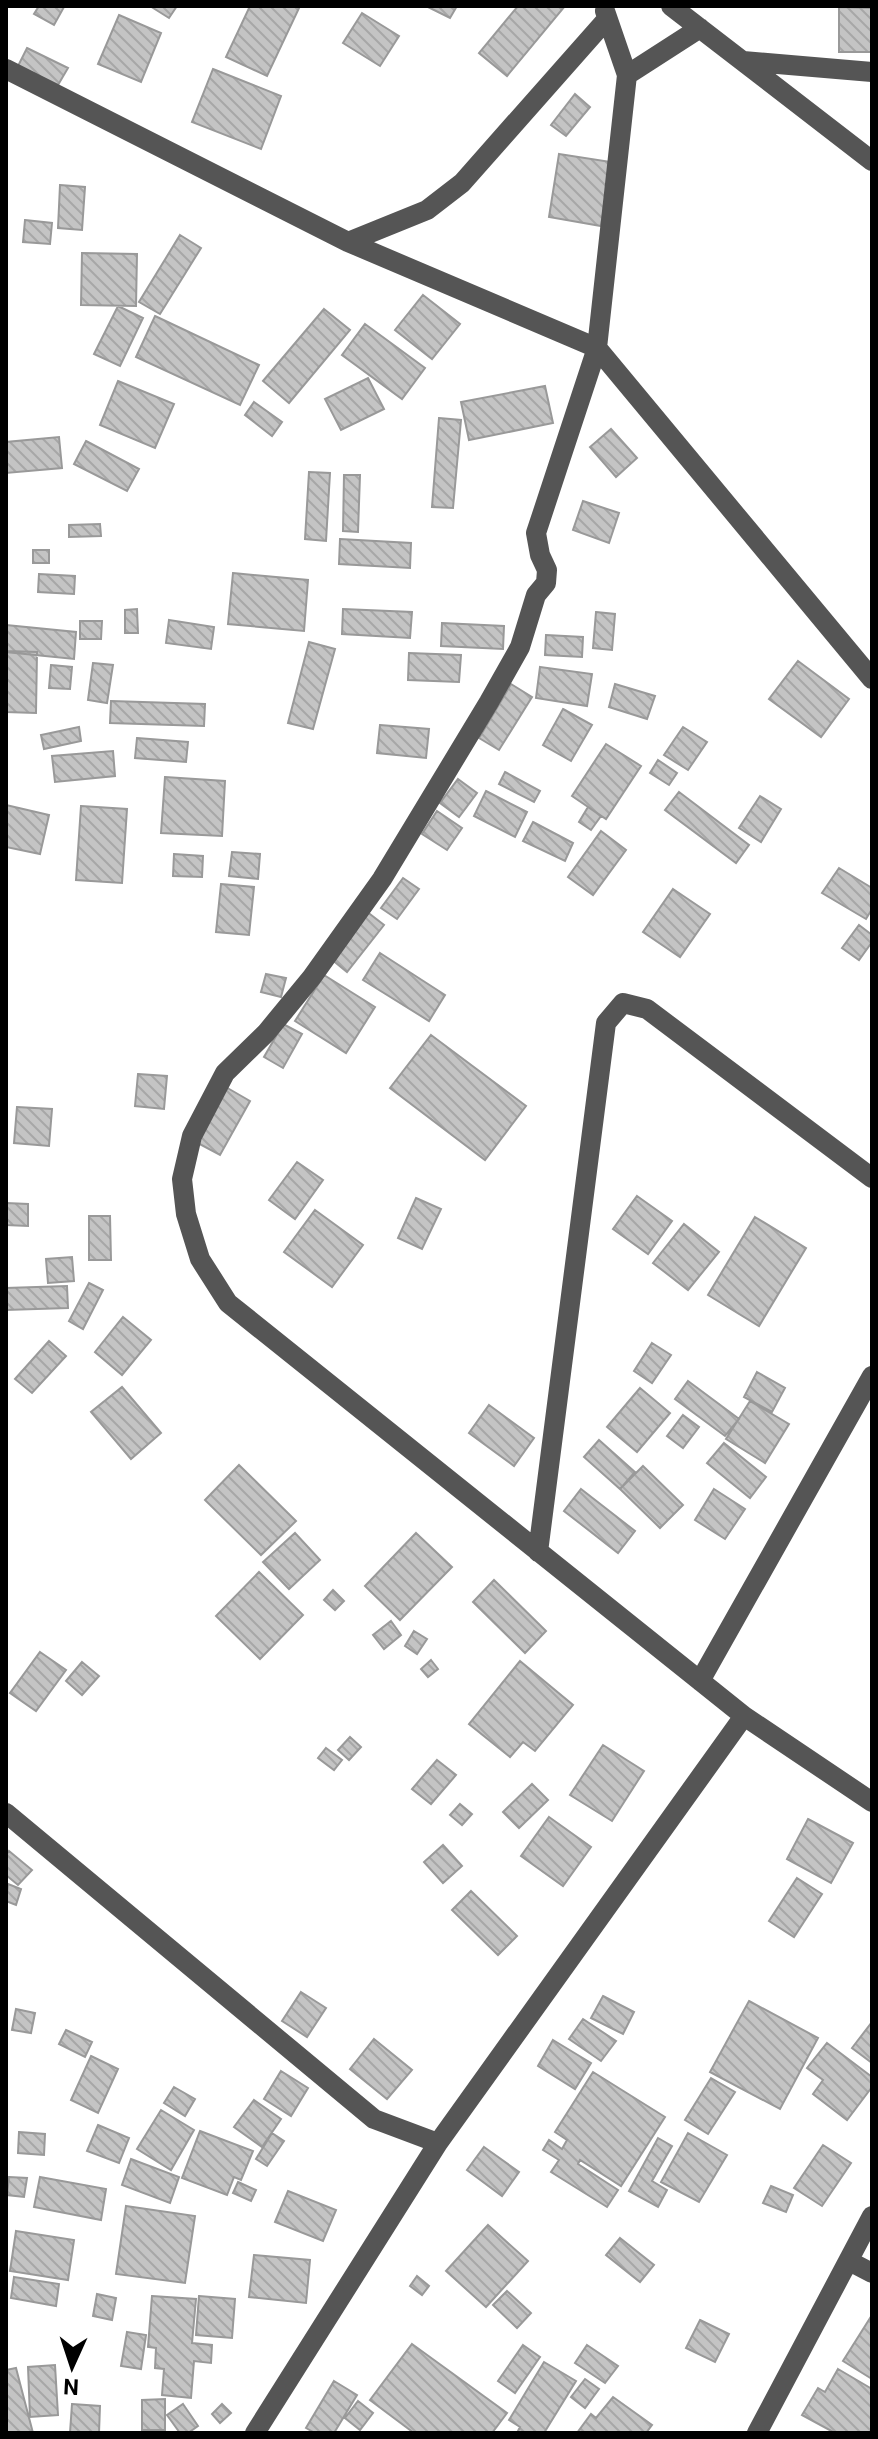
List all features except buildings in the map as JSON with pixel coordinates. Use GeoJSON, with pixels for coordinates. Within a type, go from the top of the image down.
{"type":"FeatureCollection","features":[{"type":"Feature","properties":{"kind":"street"},"geometry":{"type":"LineString","coordinates":[[671,6],[872,161]]}},
{"type":"Feature","properties":{"kind":"street"},"geometry":{"type":"LineString","coordinates":[[605,12],[627,75],[597,348],[536,533],[540,555],[547,570],[546,583],[536,595],[520,647],[382,879],[303,988],[266,1033],[225,1073],[192,1136],[182,1179],[186,1214],[200,1259],[228,1303],[744,1716],[872,1802]]}},
{"type":"Feature","properties":{"kind":"street"},"geometry":{"type":"LineString","coordinates":[[348,242],[427,210],[462,183],[605,12]]}},
{"type":"Feature","properties":{"kind":"street"},"geometry":{"type":"LineString","coordinates":[[627,75],[700,28]]}},
{"type":"Feature","properties":{"kind":"street"},"geometry":{"type":"LineString","coordinates":[[743,61],[872,72]]}},
{"type":"Feature","properties":{"kind":"street"},"geometry":{"type":"LineString","coordinates":[[6,69],[348,242],[597,348],[872,679]]}},
{"type":"Feature","properties":{"kind":"street"},"geometry":{"type":"LineString","coordinates":[[538,1552],[606,1023],[623,1003],[647,1009],[872,1178]]}},
{"type":"Feature","properties":{"kind":"street"},"geometry":{"type":"LineString","coordinates":[[700,1681],[872,1376]]}},
{"type":"Feature","properties":{"kind":"street"},"geometry":{"type":"LineString","coordinates":[[255,2433],[438,2143],[744,1716]]}},
{"type":"Feature","properties":{"kind":"street"},"geometry":{"type":"LineString","coordinates":[[6,1813],[374,2119],[438,2143]]}},
{"type":"Feature","properties":{"kind":"street"},"geometry":{"type":"LineString","coordinates":[[757,2433],[872,2216]]}},
{"type":"Feature","properties":{"kind":"street"},"geometry":{"type":"LineString","coordinates":[[849,2261],[872,2273]]}}]}
